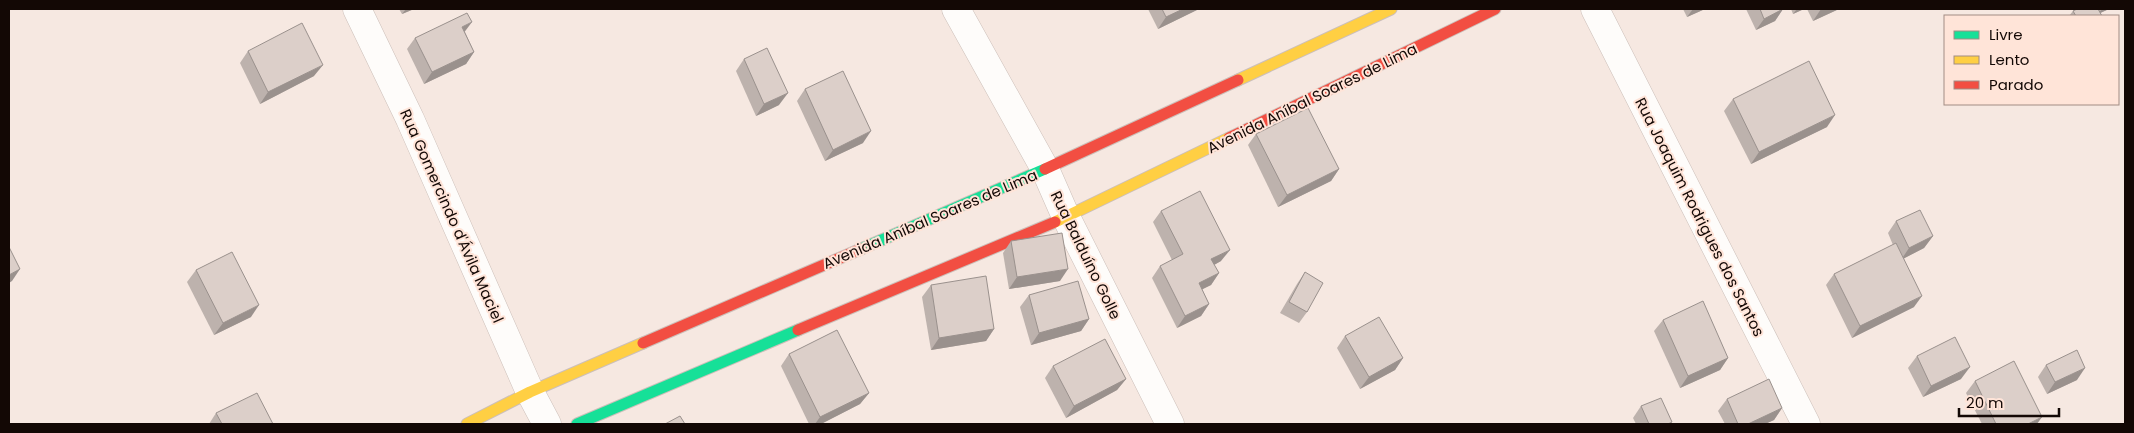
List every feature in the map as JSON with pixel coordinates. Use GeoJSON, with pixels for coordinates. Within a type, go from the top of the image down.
{"type":"FeatureCollection","features":[{"type":"Feature","properties":{"kind":"street","name":"Rua Gomercindo d'Ávila Maciel"},"geometry":{"type":"LineString","coordinates":[[357,9],[410,119],[530,392],[547,424]]}},
{"type":"Feature","properties":{"kind":"street","name":"Rua Balduíno Golle"},"geometry":{"type":"LineString","coordinates":[[956,9],[1045,169],[1066,217],[1170,424]]}},
{"type":"Feature","properties":{"kind":"street","name":"Avenida Aníbal Soares de Lima"},"geometry":{"type":"LineString","coordinates":[[467,424],[530,392],[1045,169],[1391,9]]}},
{"type":"Feature","properties":{"kind":"street","name":"Avenida Aníbal Soares de Lima"},"geometry":{"type":"LineString","coordinates":[[577,424],[1066,217],[1496,9]]}},
{"type":"Feature","properties":{"kind":"street","name":"Rua Joaquim Rodrigues dos Santos"},"geometry":{"type":"LineString","coordinates":[[1594,9],[1806,424]]}},
{"type":"Feature","properties":{"kind":"building"},"geometry":{"type":"Polygon","coordinates":[[[1162,9],[1183,9],[1166,17],[1162,9]]]}},
{"type":"Feature","properties":{"kind":"building"},"geometry":{"type":"Polygon","coordinates":[[[1760,9],[1783,9],[1764,19],[1760,9]]]}},
{"type":"Feature","properties":{"kind":"building"},"geometry":{"type":"Polygon","coordinates":[[[2077,9],[2098,9],[2101,15],[2075,15],[2073,11],[2077,9]]]}},
{"type":"Feature","properties":{"kind":"building"},"geometry":{"type":"Polygon","coordinates":[[[467,13],[472,22],[462,27],[474,52],[432,72],[415,38],[467,13]]]}},
{"type":"Feature","properties":{"kind":"building"},"geometry":{"type":"Polygon","coordinates":[[[302,23],[323,65],[268,92],[248,51],[302,23]]]}},
{"type":"Feature","properties":{"kind":"building"},"geometry":{"type":"Polygon","coordinates":[[[767,48],[788,93],[764,104],[744,59],[767,48]]]}},
{"type":"Feature","properties":{"kind":"building"},"geometry":{"type":"Polygon","coordinates":[[[1809,61],[1835,115],[1759,152],[1733,99],[1809,61]]]}},
{"type":"Feature","properties":{"kind":"building"},"geometry":{"type":"Polygon","coordinates":[[[843,71],[871,131],[833,150],[805,89],[843,71]]]}},
{"type":"Feature","properties":{"kind":"building"},"geometry":{"type":"Polygon","coordinates":[[[1308,108],[1339,169],[1287,195],[1256,134],[1308,108]]]}},
{"type":"Feature","properties":{"kind":"building"},"geometry":{"type":"Polygon","coordinates":[[[1200,191],[1230,250],[1211,259],[1219,273],[1199,283],[1209,304],[1185,316],[1160,266],[1183,254],[1161,211],[1200,191]]]}},
{"type":"Feature","properties":{"kind":"building"},"geometry":{"type":"Polygon","coordinates":[[[1920,210],[1933,236],[1909,248],[1896,221],[1920,210]]]}},
{"type":"Feature","properties":{"kind":"building"},"geometry":{"type":"Polygon","coordinates":[[[1062,233],[1068,269],[1017,277],[1011,241],[1062,233]]]}},
{"type":"Feature","properties":{"kind":"building"},"geometry":{"type":"Polygon","coordinates":[[[1896,243],[1922,296],[1860,326],[1834,274],[1896,243]]]}},
{"type":"Feature","properties":{"kind":"building"},"geometry":{"type":"Polygon","coordinates":[[[9,247],[20,269],[9,275],[9,247]]]}},
{"type":"Feature","properties":{"kind":"building"},"geometry":{"type":"Polygon","coordinates":[[[232,252],[259,305],[223,323],[196,270],[232,252]]]}},
{"type":"Feature","properties":{"kind":"building"},"geometry":{"type":"Polygon","coordinates":[[[1305,272],[1323,283],[1307,312],[1289,302],[1305,272]]]}},
{"type":"Feature","properties":{"kind":"building"},"geometry":{"type":"Polygon","coordinates":[[[986,276],[994,329],[939,338],[931,285],[986,276]]]}},
{"type":"Feature","properties":{"kind":"building"},"geometry":{"type":"Polygon","coordinates":[[[1078,281],[1089,319],[1039,333],[1029,295],[1078,281]]]}},
{"type":"Feature","properties":{"kind":"building"},"geometry":{"type":"Polygon","coordinates":[[[1703,301],[1728,358],[1688,376],[1663,320],[1703,301]]]}},
{"type":"Feature","properties":{"kind":"building"},"geometry":{"type":"Polygon","coordinates":[[[1379,317],[1403,358],[1369,377],[1345,336],[1379,317]]]}},
{"type":"Feature","properties":{"kind":"building"},"geometry":{"type":"Polygon","coordinates":[[[837,330],[869,393],[820,417],[789,354],[837,330]]]}},
{"type":"Feature","properties":{"kind":"building"},"geometry":{"type":"Polygon","coordinates":[[[1955,337],[1970,367],[1931,386],[1917,356],[1955,337]]]}},
{"type":"Feature","properties":{"kind":"building"},"geometry":{"type":"Polygon","coordinates":[[[1105,339],[1126,379],[1074,406],[1053,366],[1105,339]]]}},
{"type":"Feature","properties":{"kind":"building"},"geometry":{"type":"Polygon","coordinates":[[[2077,350],[2085,368],[2055,382],[2046,365],[2077,350]]]}},
{"type":"Feature","properties":{"kind":"building"},"geometry":{"type":"Polygon","coordinates":[[[2014,361],[2042,417],[2028,424],[1996,424],[1975,381],[2014,361]]]}},
{"type":"Feature","properties":{"kind":"building"},"geometry":{"type":"Polygon","coordinates":[[[1769,379],[1782,408],[1748,424],[1738,424],[1727,399],[1769,379]]]}},
{"type":"Feature","properties":{"kind":"building"},"geometry":{"type":"Polygon","coordinates":[[[257,393],[273,424],[222,424],[216,413],[257,393]]]}},
{"type":"Feature","properties":{"kind":"building"},"geometry":{"type":"Polygon","coordinates":[[[1661,398],[1672,422],[1668,424],[1649,424],[1641,406],[1661,398]]]}},
{"type":"Feature","properties":{"kind":"building"},"geometry":{"type":"Polygon","coordinates":[[[680,416],[685,424],[665,424],[680,416]]]}},
{"type":"Feature","properties":{"kind":"traffic: fast"},"geometry":{"type":"LineString","coordinates":[[861,249],[1045,169]]}},
{"type":"Feature","properties":{"kind":"traffic: fast"},"geometry":{"type":"LineString","coordinates":[[577,424],[798,330]]}},
{"type":"Feature","properties":{"kind":"traffic: slow"},"geometry":{"type":"LineString","coordinates":[[1238,80],[1391,9]]}},
{"type":"Feature","properties":{"kind":"traffic: slow"},"geometry":{"type":"LineString","coordinates":[[1055,222],[1229,138]]}},
{"type":"Feature","properties":{"kind":"traffic: slow"},"geometry":{"type":"LineString","coordinates":[[467,424],[530,392],[643,343]]}},
{"type":"Feature","properties":{"kind":"traffic: jam"},"geometry":{"type":"LineString","coordinates":[[1229,138],[1495,9]]}},
{"type":"Feature","properties":{"kind":"traffic: jam"},"geometry":{"type":"LineString","coordinates":[[1045,169],[1238,80]]}},
{"type":"Feature","properties":{"kind":"traffic: jam"},"geometry":{"type":"LineString","coordinates":[[798,330],[1055,222]]}},
{"type":"Feature","properties":{"kind":"traffic: jam"},"geometry":{"type":"LineString","coordinates":[[643,343],[861,249]]}}]}
